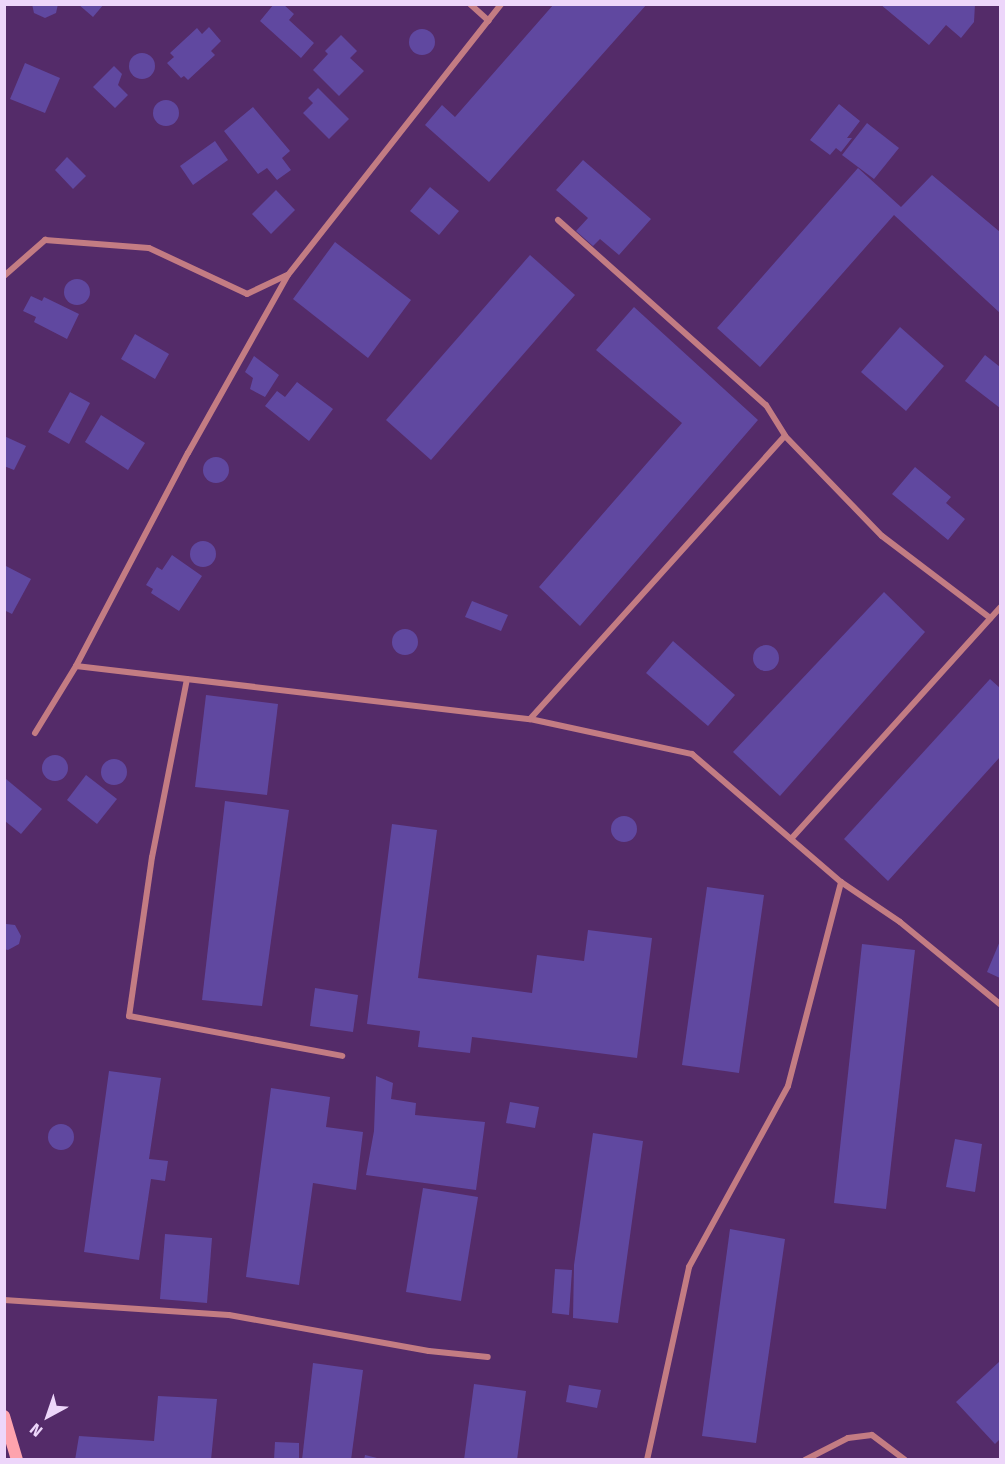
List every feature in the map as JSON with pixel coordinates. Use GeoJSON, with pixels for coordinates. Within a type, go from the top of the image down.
{"type":"FeatureCollection","features":[{"type":"Feature","properties":{"kind":"street"},"geometry":{"type":"LineString","coordinates":[[470,4],[489,21]]}},
{"type":"Feature","properties":{"kind":"street"},"geometry":{"type":"LineString","coordinates":[[34,734],[76,666],[188,453],[288,275],[501,4]]}},
{"type":"Feature","properties":{"kind":"street"},"geometry":{"type":"LineString","coordinates":[[558,220],[766,405],[786,436],[882,536],[990,618]]}},
{"type":"Feature","properties":{"kind":"street"},"geometry":{"type":"LineString","coordinates":[[4,276],[45,240],[150,249],[247,294],[288,275]]}},
{"type":"Feature","properties":{"kind":"street"},"geometry":{"type":"LineString","coordinates":[[530,719],[786,436]]}},
{"type":"Feature","properties":{"kind":"street"},"geometry":{"type":"LineString","coordinates":[[791,838],[1000,608]]}},
{"type":"Feature","properties":{"kind":"street"},"geometry":{"type":"LineString","coordinates":[[76,666],[530,719],[692,754],[841,882],[900,922],[1000,1004]]}},
{"type":"Feature","properties":{"kind":"street"},"geometry":{"type":"LineString","coordinates":[[187,679],[152,857],[129,1016],[342,1056]]}},
{"type":"Feature","properties":{"kind":"street"},"geometry":{"type":"LineString","coordinates":[[647,1460],[689,1268],[788,1086],[841,882]]}},
{"type":"Feature","properties":{"kind":"street"},"geometry":{"type":"LineString","coordinates":[[4,1300],[229,1315],[429,1351],[488,1357]]}},
{"type":"Feature","properties":{"kind":"street"},"geometry":{"type":"LineString","coordinates":[[4,1416],[17,1460]]}},
{"type":"Feature","properties":{"kind":"street"},"geometry":{"type":"LineString","coordinates":[[805,1460],[848,1438],[872,1435],[905,1460]]}},
{"type":"Feature","properties":{"kind":"building"},"geometry":{"type":"Polygon","coordinates":[[[32,4],[58,4],[56,13],[45,18],[34,13],[32,4]]]}},
{"type":"Feature","properties":{"kind":"building"},"geometry":{"type":"Polygon","coordinates":[[[78,4],[104,4],[93,17],[78,4]]]}},
{"type":"Feature","properties":{"kind":"building"},"geometry":{"type":"Polygon","coordinates":[[[274,4],[283,4],[294,14],[289,20],[314,43],[301,58],[260,21],[274,4]]]}},
{"type":"Feature","properties":{"kind":"building"},"geometry":{"type":"Polygon","coordinates":[[[554,4],[647,4],[489,182],[425,125],[442,105],[455,117],[554,4]]]}},
{"type":"Feature","properties":{"kind":"building"},"geometry":{"type":"Polygon","coordinates":[[[880,4],[975,4],[974,22],[961,38],[946,25],[929,45],[880,4]]]}},
{"type":"Feature","properties":{"kind":"building"},"geometry":{"type":"Polygon","coordinates":[[[209,27],[221,41],[211,51],[215,55],[188,80],[184,76],[181,78],[167,63],[174,57],[170,53],[197,28],[202,34],[209,27]]]}},
{"type":"Feature","properties":{"kind":"building"},"geometry":{"type":"Polygon","coordinates":[[[422,29],[431,33],[435,42],[431,51],[422,55],[413,51],[409,42],[413,33],[422,29]]]}},
{"type":"Feature","properties":{"kind":"building"},"geometry":{"type":"Polygon","coordinates":[[[341,35],[357,51],[350,58],[364,71],[339,96],[313,70],[328,54],[325,51],[341,35]]]}},
{"type":"Feature","properties":{"kind":"building"},"geometry":{"type":"Polygon","coordinates":[[[142,53],[151,57],[155,66],[151,75],[142,79],[133,75],[129,66],[133,57],[142,53]]]}},
{"type":"Feature","properties":{"kind":"building"},"geometry":{"type":"Polygon","coordinates":[[[25,63],[60,78],[45,113],[10,99],[25,63]]]}},
{"type":"Feature","properties":{"kind":"building"},"geometry":{"type":"Polygon","coordinates":[[[114,66],[122,74],[118,85],[128,95],[115,108],[93,87],[114,66]]]}},
{"type":"Feature","properties":{"kind":"building"},"geometry":{"type":"Polygon","coordinates":[[[318,88],[349,119],[329,139],[303,113],[313,103],[308,98],[318,88]]]}},
{"type":"Feature","properties":{"kind":"building"},"geometry":{"type":"Polygon","coordinates":[[[166,100],[175,104],[179,113],[175,122],[166,126],[157,122],[153,113],[157,104],[166,100]]]}},
{"type":"Feature","properties":{"kind":"building"},"geometry":{"type":"Polygon","coordinates":[[[839,104],[860,121],[847,138],[852,138],[841,152],[836,148],[830,155],[810,140],[839,104]]]}},
{"type":"Feature","properties":{"kind":"building"},"geometry":{"type":"Polygon","coordinates":[[[253,107],[290,151],[282,158],[291,170],[277,180],[267,168],[258,174],[224,131],[253,107]]]}},
{"type":"Feature","properties":{"kind":"building"},"geometry":{"type":"Polygon","coordinates":[[[867,123],[899,148],[874,179],[842,155],[867,123]]]}},
{"type":"Feature","properties":{"kind":"building"},"geometry":{"type":"Polygon","coordinates":[[[215,141],[228,160],[193,185],[180,166],[215,141]]]}},
{"type":"Feature","properties":{"kind":"building"},"geometry":{"type":"Polygon","coordinates":[[[67,157],[86,176],[73,189],[55,170],[67,157]]]}},
{"type":"Feature","properties":{"kind":"building"},"geometry":{"type":"Polygon","coordinates":[[[583,160],[651,219],[619,255],[600,239],[593,246],[576,231],[588,218],[556,190],[583,160]]]}},
{"type":"Feature","properties":{"kind":"building"},"geometry":{"type":"Polygon","coordinates":[[[858,168],[901,207],[932,175],[1000,232],[1000,313],[894,215],[760,367],[717,328],[858,168]]]}},
{"type":"Feature","properties":{"kind":"building"},"geometry":{"type":"Polygon","coordinates":[[[430,187],[459,211],[439,235],[410,211],[430,187]]]}},
{"type":"Feature","properties":{"kind":"building"},"geometry":{"type":"Polygon","coordinates":[[[276,190],[295,210],[271,234],[252,214],[276,190]]]}},
{"type":"Feature","properties":{"kind":"building"},"geometry":{"type":"Polygon","coordinates":[[[335,242],[411,300],[368,358],[293,299],[335,242]]]}},
{"type":"Feature","properties":{"kind":"building"},"geometry":{"type":"Polygon","coordinates":[[[530,255],[575,295],[431,460],[386,420],[530,255]]]}},
{"type":"Feature","properties":{"kind":"building"},"geometry":{"type":"Polygon","coordinates":[[[77,279],[86,283],[90,292],[86,301],[77,305],[68,301],[64,292],[68,283],[77,279]]]}},
{"type":"Feature","properties":{"kind":"building"},"geometry":{"type":"Polygon","coordinates":[[[31,296],[42,301],[44,297],[79,314],[67,339],[34,322],[36,317],[23,311],[31,296]]]}},
{"type":"Feature","properties":{"kind":"building"},"geometry":{"type":"Polygon","coordinates":[[[634,307],[758,420],[580,626],[539,587],[682,423],[596,350],[634,307]]]}},
{"type":"Feature","properties":{"kind":"building"},"geometry":{"type":"Polygon","coordinates":[[[900,327],[944,366],[906,411],[861,372],[900,327]]]}},
{"type":"Feature","properties":{"kind":"building"},"geometry":{"type":"Polygon","coordinates":[[[135,334],[169,354],[155,379],[121,359],[135,334]]]}},
{"type":"Feature","properties":{"kind":"building"},"geometry":{"type":"Polygon","coordinates":[[[985,355],[1000,367],[1000,408],[965,381],[985,355]]]}},
{"type":"Feature","properties":{"kind":"building"},"geometry":{"type":"Polygon","coordinates":[[[254,356],[279,375],[265,397],[250,389],[253,378],[245,372],[254,356]]]}},
{"type":"Feature","properties":{"kind":"building"},"geometry":{"type":"Polygon","coordinates":[[[297,382],[333,409],[309,441],[265,406],[277,391],[285,397],[297,382]]]}},
{"type":"Feature","properties":{"kind":"building"},"geometry":{"type":"Polygon","coordinates":[[[70,392],[90,403],[69,444],[48,432],[70,392]]]}},
{"type":"Feature","properties":{"kind":"building"},"geometry":{"type":"Polygon","coordinates":[[[101,415],[145,443],[128,470],[85,442],[101,415]]]}},
{"type":"Feature","properties":{"kind":"building"},"geometry":{"type":"Polygon","coordinates":[[[4,436],[26,446],[14,470],[4,466],[4,436]]]}},
{"type":"Feature","properties":{"kind":"building"},"geometry":{"type":"Polygon","coordinates":[[[216,457],[225,461],[229,470],[225,479],[216,483],[207,479],[203,470],[207,461],[216,457]]]}},
{"type":"Feature","properties":{"kind":"building"},"geometry":{"type":"Polygon","coordinates":[[[915,467],[951,497],[946,503],[965,519],[948,540],[892,494],[915,467]]]}},
{"type":"Feature","properties":{"kind":"building"},"geometry":{"type":"Polygon","coordinates":[[[203,541],[212,545],[216,554],[212,563],[203,567],[194,563],[190,554],[194,545],[203,541]]]}},
{"type":"Feature","properties":{"kind":"building"},"geometry":{"type":"Polygon","coordinates":[[[172,555],[202,576],[179,611],[151,593],[153,589],[146,585],[157,567],[162,570],[172,555]]]}},
{"type":"Feature","properties":{"kind":"building"},"geometry":{"type":"Polygon","coordinates":[[[4,565],[31,579],[12,614],[4,610],[4,565]]]}},
{"type":"Feature","properties":{"kind":"building"},"geometry":{"type":"Polygon","coordinates":[[[884,592],[925,632],[780,796],[733,752],[884,592]]]}},
{"type":"Feature","properties":{"kind":"building"},"geometry":{"type":"Polygon","coordinates":[[[472,601],[508,615],[501,631],[465,617],[472,601]]]}},
{"type":"Feature","properties":{"kind":"building"},"geometry":{"type":"Polygon","coordinates":[[[405,629],[414,633],[418,642],[414,651],[405,655],[396,651],[392,642],[396,633],[405,629]]]}},
{"type":"Feature","properties":{"kind":"building"},"geometry":{"type":"Polygon","coordinates":[[[673,641],[735,695],[708,726],[646,673],[673,641]]]}},
{"type":"Feature","properties":{"kind":"building"},"geometry":{"type":"Polygon","coordinates":[[[766,645],[775,649],[779,658],[775,667],[766,671],[757,667],[753,658],[757,649],[766,645]]]}},
{"type":"Feature","properties":{"kind":"building"},"geometry":{"type":"Polygon","coordinates":[[[990,679],[1000,688],[1000,757],[888,881],[844,839],[990,679]]]}},
{"type":"Feature","properties":{"kind":"building"},"geometry":{"type":"Polygon","coordinates":[[[206,695],[278,704],[267,795],[195,787],[206,695]]]}},
{"type":"Feature","properties":{"kind":"building"},"geometry":{"type":"Polygon","coordinates":[[[55,755],[64,759],[68,768],[64,777],[55,781],[46,777],[42,768],[46,759],[55,755]]]}},
{"type":"Feature","properties":{"kind":"building"},"geometry":{"type":"Polygon","coordinates":[[[114,759],[123,763],[127,772],[123,781],[114,785],[105,781],[101,772],[105,763],[114,759]]]}},
{"type":"Feature","properties":{"kind":"building"},"geometry":{"type":"Polygon","coordinates":[[[86,775],[117,799],[97,824],[67,800],[86,775]]]}},
{"type":"Feature","properties":{"kind":"building"},"geometry":{"type":"Polygon","coordinates":[[[6,779],[42,809],[21,834],[5,821],[6,779]]]}},
{"type":"Feature","properties":{"kind":"building"},"geometry":{"type":"Polygon","coordinates":[[[225,801],[289,810],[262,1006],[202,1000],[225,801]]]}},
{"type":"Feature","properties":{"kind":"building"},"geometry":{"type":"Polygon","coordinates":[[[624,816],[633,820],[637,829],[633,838],[624,842],[615,838],[611,829],[615,820],[624,816]]]}},
{"type":"Feature","properties":{"kind":"building"},"geometry":{"type":"Polygon","coordinates":[[[392,824],[437,830],[418,978],[532,993],[537,955],[584,961],[588,930],[652,938],[637,1058],[472,1037],[470,1053],[418,1047],[420,1031],[367,1024],[392,824]]]}},
{"type":"Feature","properties":{"kind":"building"},"geometry":{"type":"Polygon","coordinates":[[[707,887],[764,895],[739,1073],[682,1065],[707,887]]]}},
{"type":"Feature","properties":{"kind":"building"},"geometry":{"type":"Polygon","coordinates":[[[6,924],[15,925],[21,936],[19,944],[8,950],[4,949],[6,924]]]}},
{"type":"Feature","properties":{"kind":"building"},"geometry":{"type":"Polygon","coordinates":[[[1000,941],[1000,978],[987,972],[1000,941]]]}},
{"type":"Feature","properties":{"kind":"building"},"geometry":{"type":"Polygon","coordinates":[[[862,944],[915,950],[886,1209],[834,1203],[862,944]]]}},
{"type":"Feature","properties":{"kind":"building"},"geometry":{"type":"Polygon","coordinates":[[[315,988],[358,995],[353,1032],[310,1026],[315,988]]]}},
{"type":"Feature","properties":{"kind":"building"},"geometry":{"type":"Polygon","coordinates":[[[109,1071],[161,1078],[149,1159],[168,1161],[165,1181],[151,1179],[139,1260],[84,1252],[109,1071]]]}},
{"type":"Feature","properties":{"kind":"building"},"geometry":{"type":"Polygon","coordinates":[[[376,1076],[393,1083],[391,1099],[416,1103],[415,1115],[485,1122],[476,1190],[366,1175],[374,1131],[376,1076]]]}},
{"type":"Feature","properties":{"kind":"building"},"geometry":{"type":"Polygon","coordinates":[[[271,1088],[330,1097],[326,1127],[363,1132],[356,1190],[313,1183],[299,1285],[246,1277],[271,1088]]]}},
{"type":"Feature","properties":{"kind":"building"},"geometry":{"type":"Polygon","coordinates":[[[510,1102],[539,1107],[535,1128],[506,1123],[510,1102]]]}},
{"type":"Feature","properties":{"kind":"building"},"geometry":{"type":"Polygon","coordinates":[[[61,1124],[70,1128],[74,1137],[70,1146],[61,1150],[52,1146],[48,1137],[52,1128],[61,1124]]]}},
{"type":"Feature","properties":{"kind":"building"},"geometry":{"type":"Polygon","coordinates":[[[593,1133],[643,1141],[618,1323],[573,1318],[574,1265],[593,1133]]]}},
{"type":"Feature","properties":{"kind":"building"},"geometry":{"type":"Polygon","coordinates":[[[955,1139],[982,1144],[975,1192],[946,1187],[955,1139]]]}},
{"type":"Feature","properties":{"kind":"building"},"geometry":{"type":"Polygon","coordinates":[[[423,1188],[478,1197],[461,1301],[406,1292],[423,1188]]]}},
{"type":"Feature","properties":{"kind":"building"},"geometry":{"type":"Polygon","coordinates":[[[730,1229],[785,1239],[756,1443],[702,1436],[730,1229]]]}},
{"type":"Feature","properties":{"kind":"building"},"geometry":{"type":"Polygon","coordinates":[[[165,1234],[212,1238],[207,1303],[160,1299],[165,1234]]]}},
{"type":"Feature","properties":{"kind":"building"},"geometry":{"type":"Polygon","coordinates":[[[555,1269],[572,1270],[569,1315],[552,1313],[555,1269]]]}},
{"type":"Feature","properties":{"kind":"building"},"geometry":{"type":"Polygon","coordinates":[[[1000,1361],[1000,1439],[995,1444],[956,1402],[1000,1361]]]}},
{"type":"Feature","properties":{"kind":"building"},"geometry":{"type":"Polygon","coordinates":[[[313,1363],[363,1370],[351,1460],[302,1460],[313,1363]]]}},
{"type":"Feature","properties":{"kind":"building"},"geometry":{"type":"Polygon","coordinates":[[[474,1384],[526,1391],[517,1460],[464,1460],[474,1384]]]}},
{"type":"Feature","properties":{"kind":"building"},"geometry":{"type":"Polygon","coordinates":[[[569,1385],[601,1390],[597,1408],[566,1402],[569,1385]]]}},
{"type":"Feature","properties":{"kind":"building"},"geometry":{"type":"Polygon","coordinates":[[[158,1396],[217,1399],[211,1460],[75,1460],[79,1436],[154,1441],[158,1396]]]}},
{"type":"Feature","properties":{"kind":"building"},"geometry":{"type":"Polygon","coordinates":[[[275,1442],[299,1443],[299,1460],[274,1460],[275,1442]]]}},
{"type":"Feature","properties":{"kind":"building"},"geometry":{"type":"Polygon","coordinates":[[[365,1455],[381,1459],[381,1460],[364,1460],[365,1455]]]}}]}
